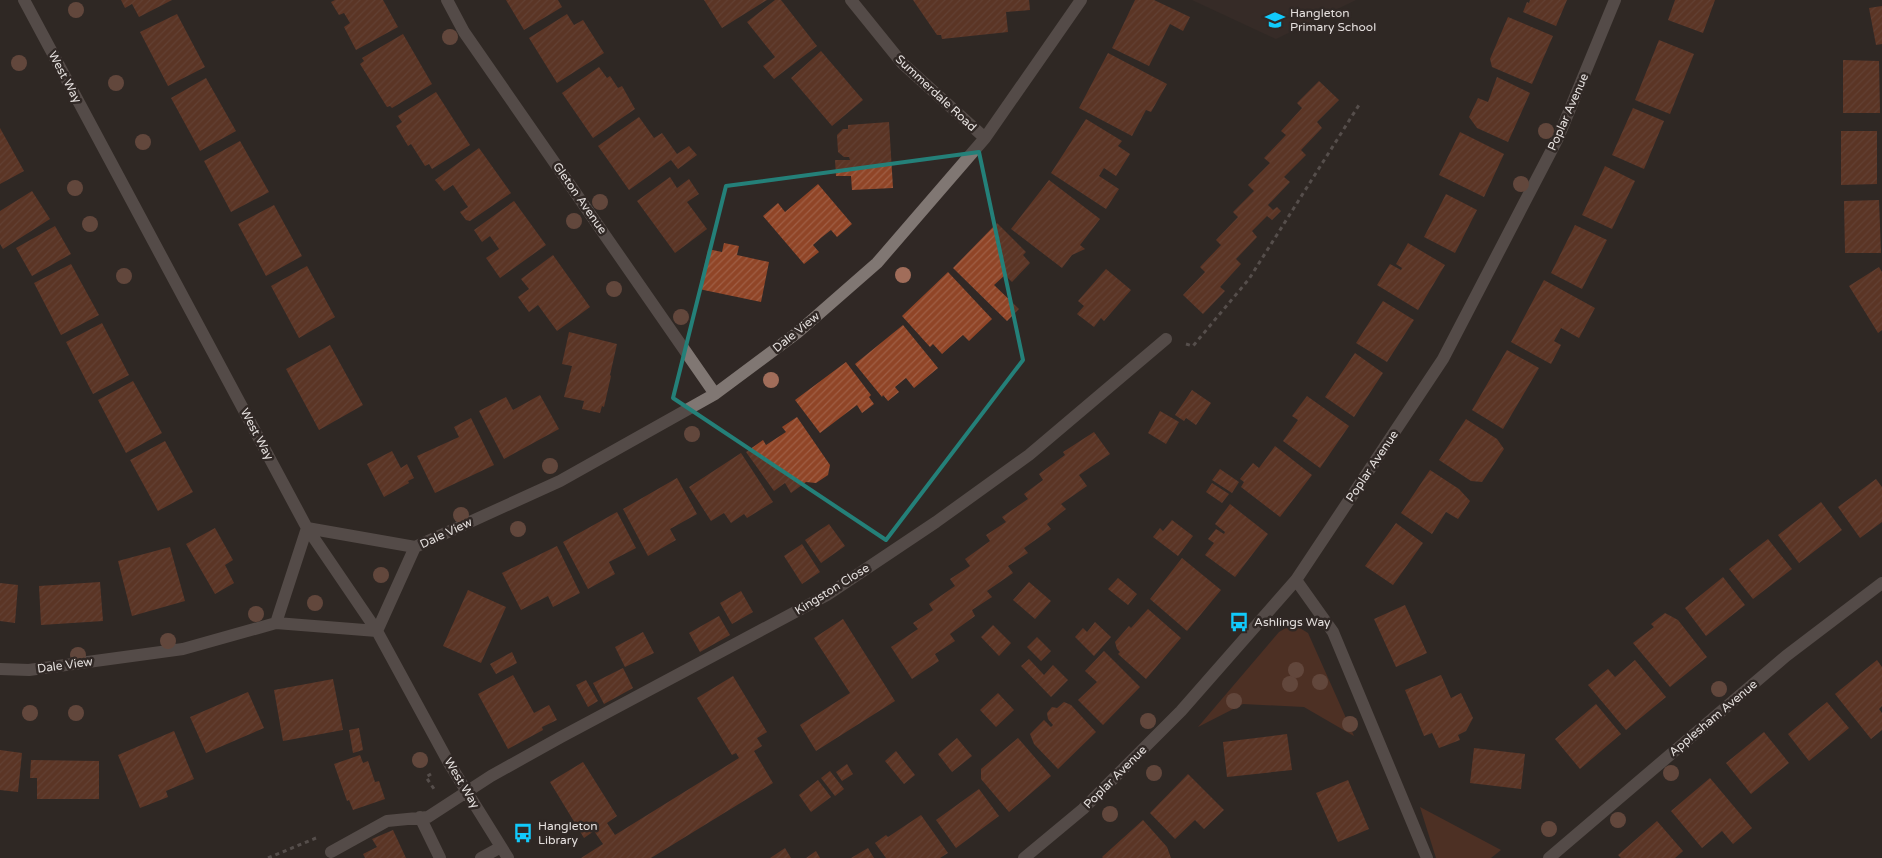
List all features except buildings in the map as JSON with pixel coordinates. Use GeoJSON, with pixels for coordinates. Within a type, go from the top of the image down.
{"type":"FeatureCollection","features":[{"type":"Feature","properties":{"kind":"street","name":"West Way"},"geometry":{"type":"LineString","coordinates":[[24,0],[308,528],[377,631],[449,763],[508,858]]}},
{"type":"Feature","properties":{"kind":"street","name":"Gleton Avenue"},"geometry":{"type":"LineString","coordinates":[[448,0],[464,32],[715,394]]}},
{"type":"Feature","properties":{"kind":"street","name":"Summerdale Road"},"geometry":{"type":"LineString","coordinates":[[850,0],[902,63],[985,138]]}},
{"type":"Feature","properties":{"kind":"street","name":"Dale View"},"geometry":{"type":"LineString","coordinates":[[308,528],[415,547],[560,481],[715,394],[797,333],[877,263],[985,138],[1081,0]]}},
{"type":"Feature","properties":{"kind":"street","name":"Poplar Avenue"},"geometry":{"type":"LineString","coordinates":[[1024,858],[1083,809],[1181,711],[1296,580],[1444,359],[1558,138],[1615,0]]}},
{"type":"Feature","properties":{"kind":"street","name":"Kingston Close"},"geometry":{"type":"LineString","coordinates":[[331,852],[387,821],[428,817],[468,793],[491,776],[561,737],[827,595],[936,522],[1029,454],[1166,339]]}},
{"type":"Feature","properties":{"kind":"street"},"geometry":{"type":"LineString","coordinates":[[276,623],[308,528]]}},
{"type":"Feature","properties":{"kind":"street","name":"Dale View"},"geometry":{"type":"LineString","coordinates":[[0,669],[29,670],[183,650],[276,623],[377,631],[415,547]]}},
{"type":"Feature","properties":{"kind":"street"},"geometry":{"type":"LineString","coordinates":[[1296,580],[1333,632],[1427,858]]}},
{"type":"Feature","properties":{"kind":"street","name":"Applesham Avenue"},"geometry":{"type":"LineString","coordinates":[[1549,858],[1786,656],[1882,583]]}},
{"type":"Feature","properties":{"kind":"street"},"geometry":{"type":"LineString","coordinates":[[420,817],[440,858]]}},
{"type":"Feature","properties":{"kind":"street"},"geometry":{"type":"LineString","coordinates":[[481,858],[501,847]]}},
{"type":"Feature","properties":{"kind":"path"},"geometry":{"type":"LineString","coordinates":[[1166,339],[1193,346],[1249,279],[1359,105]]}},
{"type":"Feature","properties":{"kind":"highlighted area"},"geometry":{"type":"Polygon","coordinates":[[[979,152],[1023,360],[886,540],[673,398],[726,186],[979,152]]]}},
{"type":"Feature","properties":{"kind":"shaded area","name":"Hangleton Primary School"},"geometry":{"type":"Polygon","coordinates":[[[1192,0],[1356,0],[1276,39],[1192,0]]]}},
{"type":"Feature","properties":{"kind":"shaded area"},"geometry":{"type":"Polygon","coordinates":[[[1293,624],[1308,633],[1354,736],[1304,707],[1243,704],[1198,727],[1279,632],[1293,624]]]}},
{"type":"Feature","properties":{"kind":"shaded area"},"geometry":{"type":"Polygon","coordinates":[[[1420,807],[1501,850],[1491,858],[1436,858],[1420,807]]]}},
{"type":"Feature","properties":{"kind":"place","name":"Hangleton Primary School"},"geometry":{"type":"Point","coordinates":[1275,20]}},
{"type":"Feature","properties":{"kind":"place","name":"Ashlings Way"},"geometry":{"type":"Point","coordinates":[1239,622]}},
{"type":"Feature","properties":{"kind":"place","name":"Hangleton Library"},"geometry":{"type":"Point","coordinates":[523,833]}}]}
